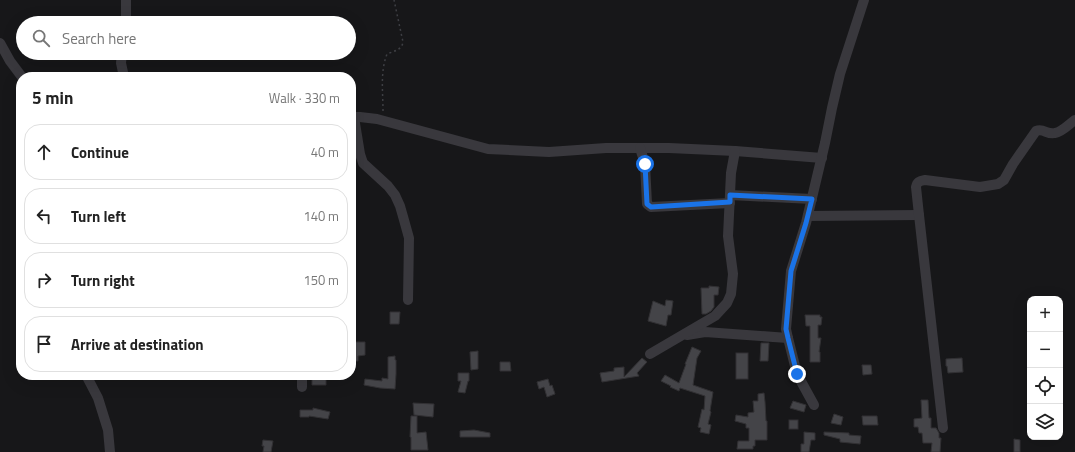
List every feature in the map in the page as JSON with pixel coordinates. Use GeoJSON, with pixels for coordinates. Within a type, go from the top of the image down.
{"type":"FeatureCollection","features":[{"type":"Feature","properties":{"kind":"street"},"geometry":{"type":"LineString","coordinates":[[126,0],[126,16]]}},
{"type":"Feature","properties":{"kind":"street"},"geometry":{"type":"LineString","coordinates":[[814,405],[797,374],[786,329],[791,271],[808,216],[838,81],[864,0]]}},
{"type":"Feature","properties":{"kind":"street"},"geometry":{"type":"LineString","coordinates":[[0,43],[18,72]]}},
{"type":"Feature","properties":{"kind":"street"},"geometry":{"type":"LineString","coordinates":[[121,60],[123,72]]}},
{"type":"Feature","properties":{"kind":"street"},"geometry":{"type":"LineString","coordinates":[[356,117],[383,121],[488,149],[549,152],[606,148],[669,148],[735,151],[822,158]]}},
{"type":"Feature","properties":{"kind":"street"},"geometry":{"type":"LineString","coordinates":[[943,428],[916,187],[917,184],[919,181],[925,180],[980,187],[998,184],[1004,180],[1013,164],[1036,131],[1043,130],[1050,133],[1059,132],[1075,120]]}},
{"type":"Feature","properties":{"kind":"street"},"geometry":{"type":"LineString","coordinates":[[356,136],[363,163],[388,186],[400,206],[409,238],[408,300]]}},
{"type":"Feature","properties":{"kind":"street"},"geometry":{"type":"LineString","coordinates":[[640,148],[645,164],[646,199],[647,204],[651,207],[730,199],[812,199]]}},
{"type":"Feature","properties":{"kind":"street"},"geometry":{"type":"LineString","coordinates":[[650,354],[715,316],[727,304],[731,294],[733,274],[728,236],[731,173],[735,151]]}},
{"type":"Feature","properties":{"kind":"street"},"geometry":{"type":"LineString","coordinates":[[808,216],[919,215]]}},
{"type":"Feature","properties":{"kind":"street"},"geometry":{"type":"LineString","coordinates":[[681,336],[705,332],[788,338]]}},
{"type":"Feature","properties":{"kind":"street"},"geometry":{"type":"LineString","coordinates":[[89,380],[98,398],[108,430],[110,452]]}},
{"type":"Feature","properties":{"kind":"street"},"geometry":{"type":"LineString","coordinates":[[302,380],[302,387]]}},
{"type":"Feature","properties":{"kind":"path"},"geometry":{"type":"LineString","coordinates":[[383,121],[382,80],[385,60],[387,54],[400,48],[403,42],[394,0]]}},
{"type":"Feature","properties":{"kind":"building"},"geometry":{"type":"Polygon","coordinates":[[[709,286],[719,287],[718,295],[714,295],[714,307],[711,311],[706,314],[702,314],[701,288],[709,288],[709,286]]]}},
{"type":"Feature","properties":{"kind":"building"},"geometry":{"type":"Polygon","coordinates":[[[666,300],[673,301],[671,315],[668,315],[666,326],[648,321],[653,301],[665,306],[666,300]]]}},
{"type":"Feature","properties":{"kind":"building"},"geometry":{"type":"Polygon","coordinates":[[[390,312],[400,312],[399,324],[390,324],[390,312]]]}},
{"type":"Feature","properties":{"kind":"building"},"geometry":{"type":"Polygon","coordinates":[[[805,315],[820,315],[820,317],[822,317],[821,325],[818,325],[818,338],[821,338],[819,352],[820,362],[810,362],[810,326],[806,326],[805,315]]]}},
{"type":"Feature","properties":{"kind":"building"},"geometry":{"type":"Polygon","coordinates":[[[356,342],[365,342],[365,355],[358,356],[358,361],[356,361],[356,342]]]}},
{"type":"Feature","properties":{"kind":"building"},"geometry":{"type":"Polygon","coordinates":[[[761,343],[769,343],[768,361],[760,361],[761,343]]]}},
{"type":"Feature","properties":{"kind":"building"},"geometry":{"type":"Polygon","coordinates":[[[692,347],[701,351],[697,358],[693,385],[713,392],[708,424],[711,425],[709,434],[700,432],[701,428],[698,427],[702,409],[704,410],[705,396],[680,388],[679,391],[661,381],[665,375],[679,383],[692,347]]]}},
{"type":"Feature","properties":{"kind":"building"},"geometry":{"type":"Polygon","coordinates":[[[478,351],[478,369],[471,370],[470,352],[478,351]]]}},
{"type":"Feature","properties":{"kind":"building"},"geometry":{"type":"Polygon","coordinates":[[[736,353],[748,353],[748,379],[736,379],[736,353]]]}},
{"type":"Feature","properties":{"kind":"building"},"geometry":{"type":"Polygon","coordinates":[[[395,356],[395,389],[364,385],[365,379],[382,381],[382,378],[388,379],[388,357],[395,356]]]}},
{"type":"Feature","properties":{"kind":"building"},"geometry":{"type":"Polygon","coordinates":[[[642,358],[647,362],[637,373],[639,376],[602,382],[600,373],[614,371],[614,368],[624,367],[624,377],[642,358]]]}},
{"type":"Feature","properties":{"kind":"building"},"geometry":{"type":"Polygon","coordinates":[[[962,358],[963,372],[948,373],[946,359],[962,358]]]}},
{"type":"Feature","properties":{"kind":"building"},"geometry":{"type":"Polygon","coordinates":[[[500,362],[510,362],[511,371],[500,371],[500,362]]]}},
{"type":"Feature","properties":{"kind":"building"},"geometry":{"type":"Polygon","coordinates":[[[862,365],[871,365],[872,374],[863,375],[862,365]]]}},
{"type":"Feature","properties":{"kind":"building"},"geometry":{"type":"Polygon","coordinates":[[[458,373],[469,373],[469,381],[465,393],[458,392],[461,381],[458,381],[458,373]]]}},
{"type":"Feature","properties":{"kind":"building"},"geometry":{"type":"Polygon","coordinates":[[[548,379],[555,394],[547,397],[544,387],[539,389],[537,382],[548,379]]]}},
{"type":"Feature","properties":{"kind":"building"},"geometry":{"type":"Polygon","coordinates":[[[312,380],[326,380],[326,385],[312,385],[312,380]]]}},
{"type":"Feature","properties":{"kind":"building"},"geometry":{"type":"Polygon","coordinates":[[[764,393],[767,421],[767,440],[755,440],[755,446],[753,446],[753,449],[737,449],[738,441],[749,441],[749,428],[746,428],[746,424],[735,421],[736,415],[748,417],[748,413],[754,412],[753,401],[758,401],[758,394],[764,393]]]}},
{"type":"Feature","properties":{"kind":"building"},"geometry":{"type":"Polygon","coordinates":[[[921,400],[928,400],[931,428],[936,428],[939,433],[939,438],[941,438],[940,452],[931,452],[932,443],[923,443],[922,433],[919,433],[918,427],[914,427],[914,419],[922,418],[921,400]]]}},
{"type":"Feature","properties":{"kind":"building"},"geometry":{"type":"Polygon","coordinates":[[[793,401],[806,405],[804,412],[790,408],[793,401]]]}},
{"type":"Feature","properties":{"kind":"building"},"geometry":{"type":"Polygon","coordinates":[[[413,403],[434,404],[433,417],[414,415],[413,403]]]}},
{"type":"Feature","properties":{"kind":"building"},"geometry":{"type":"Polygon","coordinates":[[[313,408],[330,412],[328,419],[309,416],[300,417],[300,410],[313,410],[313,408]]]}},
{"type":"Feature","properties":{"kind":"building"},"geometry":{"type":"Polygon","coordinates":[[[834,414],[843,417],[841,425],[831,423],[834,414]]]}},
{"type":"Feature","properties":{"kind":"building"},"geometry":{"type":"Polygon","coordinates":[[[411,416],[417,416],[417,433],[426,432],[428,450],[411,450],[411,416]]]}},
{"type":"Feature","properties":{"kind":"building"},"geometry":{"type":"Polygon","coordinates":[[[862,416],[877,416],[878,425],[863,425],[862,416]]]}},
{"type":"Feature","properties":{"kind":"building"},"geometry":{"type":"Polygon","coordinates":[[[789,420],[798,420],[798,429],[789,429],[789,420]]]}},
{"type":"Feature","properties":{"kind":"building"},"geometry":{"type":"Polygon","coordinates":[[[474,430],[490,433],[490,437],[460,437],[460,431],[474,430]]]}},
{"type":"Feature","properties":{"kind":"building"},"geometry":{"type":"Polygon","coordinates":[[[804,432],[815,433],[815,440],[811,440],[809,452],[801,452],[801,444],[804,444],[804,432]]]}},
{"type":"Feature","properties":{"kind":"building"},"geometry":{"type":"Polygon","coordinates":[[[824,432],[849,433],[849,435],[861,436],[860,444],[840,442],[840,439],[824,435],[824,432]]]}},
{"type":"Feature","properties":{"kind":"building"},"geometry":{"type":"Polygon","coordinates":[[[1014,439],[1020,440],[1020,452],[1014,452],[1014,439]]]}},
{"type":"Feature","properties":{"kind":"building"},"geometry":{"type":"Polygon","coordinates":[[[263,440],[273,441],[271,452],[263,452],[263,440]]]}},
{"type":"Feature","properties":{"kind":"route"},"geometry":{"type":"LineString","coordinates":[[645,164],[646,199],[647,204],[651,207],[730,202],[730,195],[812,199],[791,271],[786,329],[797,374]]}}]}
